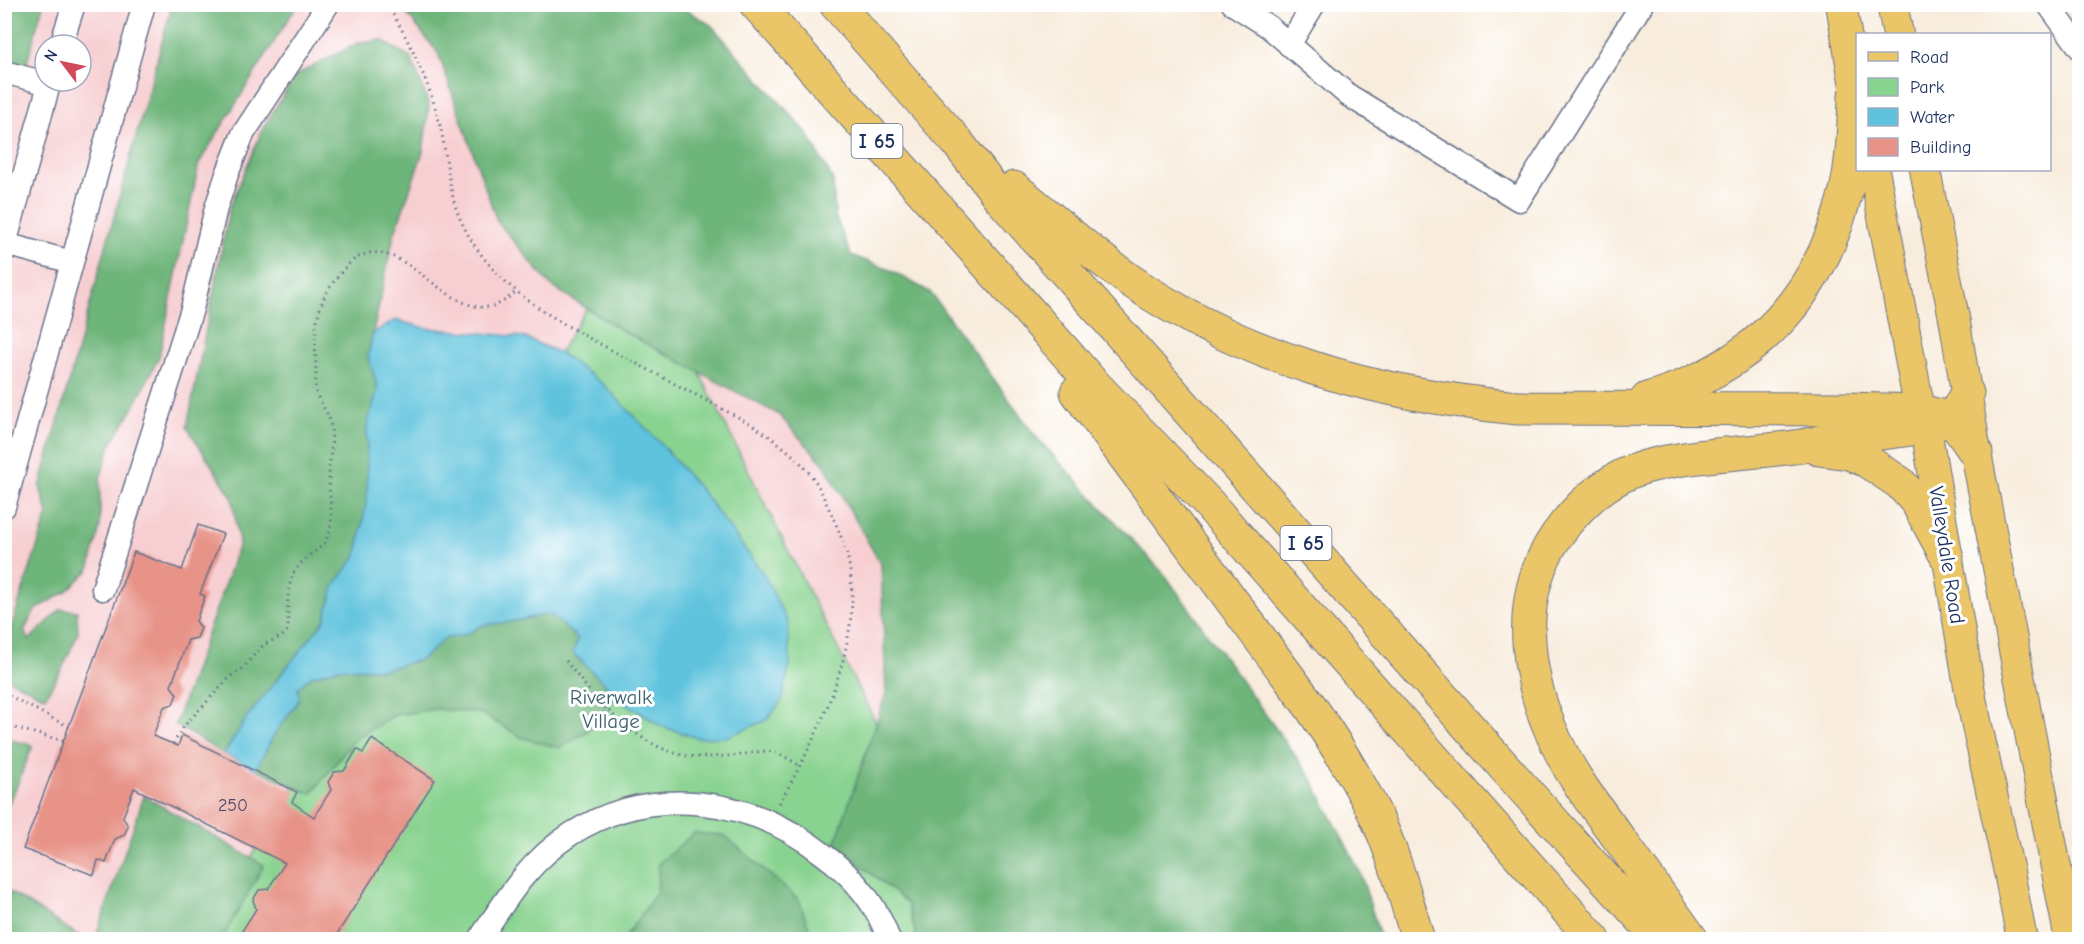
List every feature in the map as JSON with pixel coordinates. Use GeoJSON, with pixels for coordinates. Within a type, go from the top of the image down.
{"type":"FeatureCollection","features":[{"type":"Feature","properties":{"kind":"highway","name":"I 65"},"geometry":{"type":"LineString","coordinates":[[756,4],[1091,381],[1208,503],[1594,939]]}},
{"type":"Feature","properties":{"kind":"highway","name":"I 65"},"geometry":{"type":"LineString","coordinates":[[836,4],[957,142],[1001,199],[1522,787],[1661,939]]}},
{"type":"Feature","properties":{"kind":"highway"},"geometry":{"type":"LineString","coordinates":[[1625,407],[1677,390],[1730,363],[1776,325],[1800,297],[1819,265],[1831,238],[1846,190],[1856,99]]}},
{"type":"Feature","properties":{"kind":"highway"},"geometry":{"type":"LineString","coordinates":[[957,142],[1054,223],[1155,297],[1284,359],[1337,376],[1377,387],[1463,403],[1517,408],[1625,407],[1941,413],[1976,453]]}},
{"type":"Feature","properties":{"kind":"highway"},"geometry":{"type":"LineString","coordinates":[[998,277],[1055,362],[1339,747],[1380,826],[1405,893],[1418,939]]}},
{"type":"Feature","properties":{"kind":"highway"},"geometry":{"type":"LineString","coordinates":[[1692,939],[1596,807],[1562,756],[1545,719],[1530,662],[1527,631],[1531,598],[1551,544],[1585,501],[1613,480],[1642,468],[1677,459],[1803,446],[1941,413]]}},
{"type":"Feature","properties":{"kind":"highway"},"geometry":{"type":"LineString","coordinates":[[1803,446],[1849,453],[1867,461],[1900,483],[1917,502],[1947,558]]}},
{"type":"Feature","properties":{"kind":"main road"},"geometry":{"type":"LineString","coordinates":[[1841,4],[1856,99]]}},
{"type":"Feature","properties":{"kind":"main road"},"geometry":{"type":"LineString","coordinates":[[1892,4],[1898,33]]}},
{"type":"Feature","properties":{"kind":"main road","name":"Valleydale Road"},"geometry":{"type":"LineString","coordinates":[[1874,171],[1941,413]]}},
{"type":"Feature","properties":{"kind":"main road","name":"Valleydale Road"},"geometry":{"type":"LineString","coordinates":[[1925,171],[1941,413],[1947,558],[1971,698],[2022,939]]}},
{"type":"Feature","properties":{"kind":"main road"},"geometry":{"type":"LineString","coordinates":[[1976,453],[2070,939]]}},
{"type":"Feature","properties":{"kind":"street"},"geometry":{"type":"LineString","coordinates":[[65,33],[75,4]]}},
{"type":"Feature","properties":{"kind":"street"},"geometry":{"type":"LineString","coordinates":[[4,507],[144,4]]}},
{"type":"Feature","properties":{"kind":"street"},"geometry":{"type":"LineString","coordinates":[[104,589],[192,309],[226,174],[243,134],[328,4]]}},
{"type":"Feature","properties":{"kind":"street"},"geometry":{"type":"LineString","coordinates":[[1233,4],[1269,27],[1348,95],[1520,200],[1642,4]]}},
{"type":"Feature","properties":{"kind":"street"},"geometry":{"type":"LineString","coordinates":[[1289,45],[1314,4]]}},
{"type":"Feature","properties":{"kind":"street"},"geometry":{"type":"LineString","coordinates":[[2048,4],[2079,48]]}},
{"type":"Feature","properties":{"kind":"street"},"geometry":{"type":"LineString","coordinates":[[4,72],[33,78]]}},
{"type":"Feature","properties":{"kind":"street"},"geometry":{"type":"LineString","coordinates":[[46,93],[5,245],[72,262]]}},
{"type":"Feature","properties":{"kind":"street"},"geometry":{"type":"LineString","coordinates":[[479,939],[530,867],[571,834],[602,818],[650,805],[683,802],[731,807],[770,821],[811,844],[847,873],[864,892],[880,917],[889,939]]}},
{"type":"Feature","properties":{"kind":"path"},"geometry":{"type":"LineString","coordinates":[[387,4],[415,54],[434,104],[446,166],[461,223],[499,277],[545,314],[773,438],[792,454],[816,483],[843,541],[849,565],[851,595],[848,640],[824,717],[801,766],[770,821]]}},
{"type":"Feature","properties":{"kind":"path"},"geometry":{"type":"LineString","coordinates":[[173,744],[185,725],[231,676],[241,669],[263,645],[282,636],[288,630],[289,584],[302,562],[319,549],[329,536],[332,521],[328,480],[332,438],[329,417],[315,389],[317,322],[326,292],[335,279],[350,262],[369,252],[383,252],[454,296],[474,305],[488,307],[502,302],[516,292]]}},
{"type":"Feature","properties":{"kind":"path"},"geometry":{"type":"LineString","coordinates":[[566,661],[586,688],[612,714],[661,748],[698,757],[770,752],[801,766]]}},
{"type":"Feature","properties":{"kind":"path"},"geometry":{"type":"LineString","coordinates":[[4,693],[69,727]]}},
{"type":"Feature","properties":{"kind":"path"},"geometry":{"type":"LineString","coordinates":[[4,725],[64,741]]}},
{"type":"Feature","properties":{"kind":"shaded area"},"geometry":{"type":"Polygon","coordinates":[[[5,4],[542,5],[653,105],[1099,940],[5,940],[5,4]]]}},
{"type":"Feature","properties":{"kind":"green space"},"geometry":{"type":"Polygon","coordinates":[[[4,5],[43,5],[35,33],[33,33],[26,66],[5,60],[4,5]]]}},
{"type":"Feature","properties":{"kind":"green space"},"geometry":{"type":"Polygon","coordinates":[[[172,5],[297,5],[199,163],[159,357],[133,409],[112,442],[100,478],[100,528],[89,570],[66,592],[35,610],[24,631],[29,640],[61,609],[77,611],[78,633],[62,669],[45,697],[6,678],[5,645],[48,514],[40,487],[172,5]]]}},
{"type":"Feature","properties":{"kind":"green space"},"geometry":{"type":"Polygon","coordinates":[[[400,5],[679,5],[711,25],[807,133],[833,180],[835,216],[851,255],[890,270],[930,292],[1037,438],[1165,575],[1312,779],[1360,872],[1381,939],[917,939],[907,903],[835,844],[886,694],[881,565],[824,464],[778,414],[621,330],[550,285],[497,221],[438,53],[400,5]]]}},
{"type":"Feature","properties":{"kind":"green space"},"geometry":{"type":"Polygon","coordinates":[[[381,40],[411,58],[429,105],[423,152],[394,235],[368,356],[378,388],[367,426],[367,498],[357,555],[334,586],[325,620],[248,716],[224,754],[175,725],[239,544],[232,497],[187,427],[230,206],[264,126],[296,75],[356,44],[381,40]]]}},
{"type":"Feature","properties":{"kind":"green space","name":"Riverwalk Village"},"geometry":{"type":"Polygon","coordinates":[[[631,236],[815,604],[987,939],[200,940],[631,236]]]}},
{"type":"Feature","properties":{"kind":"green space"},"geometry":{"type":"Polygon","coordinates":[[[551,614],[578,639],[573,653],[617,696],[588,731],[559,748],[523,738],[480,713],[435,709],[395,715],[356,738],[311,794],[256,769],[298,688],[311,676],[339,668],[386,669],[422,659],[444,639],[464,635],[483,625],[551,614]]]}},
{"type":"Feature","properties":{"kind":"green space"},"geometry":{"type":"Polygon","coordinates":[[[5,739],[33,745],[5,809],[5,739]]]}},
{"type":"Feature","properties":{"kind":"green space"},"geometry":{"type":"Polygon","coordinates":[[[144,796],[264,865],[222,939],[95,939],[144,796]]]}},
{"type":"Feature","properties":{"kind":"green space"},"geometry":{"type":"Polygon","coordinates":[[[694,833],[724,835],[799,900],[813,939],[624,939],[657,892],[659,863],[694,833]]]}},
{"type":"Feature","properties":{"kind":"green space"},"geometry":{"type":"Polygon","coordinates":[[[5,889],[84,939],[5,939],[5,889]]]}},
{"type":"Feature","properties":{"kind":"water"},"geometry":{"type":"Polygon","coordinates":[[[395,320],[426,328],[523,337],[560,353],[603,384],[661,444],[704,494],[764,575],[788,623],[790,663],[782,700],[767,720],[726,737],[698,738],[661,726],[626,704],[573,653],[578,639],[550,614],[483,625],[464,635],[444,639],[422,659],[386,669],[339,668],[311,676],[298,688],[299,700],[275,733],[256,769],[224,754],[248,716],[325,620],[334,586],[357,555],[367,498],[367,426],[378,388],[368,356],[373,333],[395,320]]]}},
{"type":"Feature","properties":{"kind":"building"},"geometry":{"type":"Polygon","coordinates":[[[198,525],[223,534],[200,594],[205,596],[196,621],[201,628],[197,638],[188,640],[171,686],[177,694],[173,704],[164,707],[153,736],[178,746],[182,735],[297,792],[292,802],[314,817],[331,790],[328,782],[334,772],[344,771],[357,749],[363,753],[372,739],[435,780],[334,939],[256,939],[242,931],[256,909],[253,900],[259,890],[268,889],[285,863],[134,788],[123,817],[128,826],[124,835],[115,839],[106,863],[98,860],[94,875],[23,849],[134,552],[182,570],[198,525]]]}}]}
